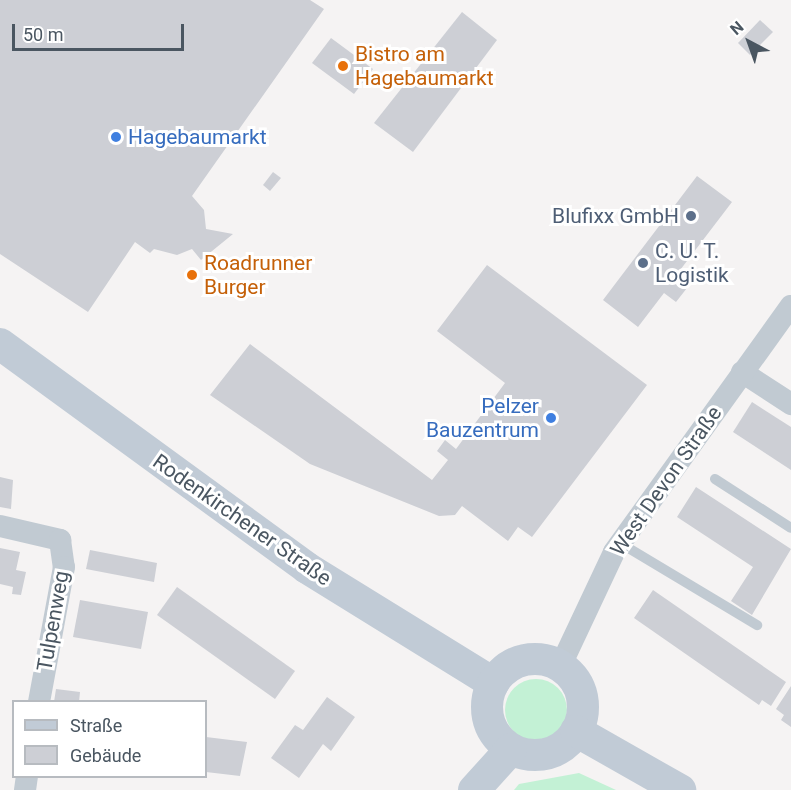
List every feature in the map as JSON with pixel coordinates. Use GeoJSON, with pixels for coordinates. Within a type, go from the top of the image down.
{"type":"FeatureCollection","features":[{"type":"Feature","properties":{"kind":"main road","name":"Rodenkirchener Straße"},"geometry":{"type":"LineString","coordinates":[[0,344],[307,568],[494,683]]}},
{"type":"Feature","properties":{"kind":"main road"},"geometry":{"type":"LineString","coordinates":[[526,660],[542,660],[560,667],[580,692],[583,710],[576,731],[564,745],[549,753],[531,755],[511,749],[499,740],[488,717],[488,699],[494,683],[510,666],[526,660]]}},
{"type":"Feature","properties":{"kind":"main road"},"geometry":{"type":"LineString","coordinates":[[576,731],[680,790]]}},
{"type":"Feature","properties":{"kind":"main road"},"geometry":{"type":"LineString","coordinates":[[474,790],[511,749]]}},
{"type":"Feature","properties":{"kind":"street","name":"West Devon Straße"},"geometry":{"type":"LineString","coordinates":[[560,667],[620,543],[791,306]]}},
{"type":"Feature","properties":{"kind":"street"},"geometry":{"type":"LineString","coordinates":[[742,372],[791,404]]}},
{"type":"Feature","properties":{"kind":"street","name":"Tulpenweg"},"geometry":{"type":"LineString","coordinates":[[0,526],[60,540],[64,567],[39,700]]}},
{"type":"Feature","properties":{"kind":"lane"},"geometry":{"type":"LineString","coordinates":[[715,479],[791,528]]}},
{"type":"Feature","properties":{"kind":"lane"},"geometry":{"type":"LineString","coordinates":[[620,543],[757,625]]}},
{"type":"Feature","properties":{"kind":"green space"},"geometry":{"type":"Polygon","coordinates":[[[530,679],[542,679],[558,688],[565,698],[567,710],[565,722],[558,732],[542,741],[530,741],[519,736],[510,727],[505,716],[505,704],[510,693],[519,684],[530,679]]]}},
{"type":"Feature","properties":{"kind":"green space"},"geometry":{"type":"Polygon","coordinates":[[[579,773],[616,790],[514,790],[519,784],[579,773]]]}},
{"type":"Feature","properties":{"kind":"building","name":"Hagebaumarkt"},"geometry":{"type":"Polygon","coordinates":[[[0,0],[310,0],[324,9],[192,196],[204,210],[206,229],[233,234],[201,260],[192,249],[177,255],[154,249],[150,253],[135,242],[88,312],[0,254],[0,0]]]}},
{"type":"Feature","properties":{"kind":"building"},"geometry":{"type":"Polygon","coordinates":[[[462,12],[497,40],[413,152],[374,123],[462,12]]]}},
{"type":"Feature","properties":{"kind":"building"},"geometry":{"type":"Polygon","coordinates":[[[760,20],[773,32],[750,55],[738,43],[760,20]]]}},
{"type":"Feature","properties":{"kind":"building","name":"Bistro am Hagebaumarkt"},"geometry":{"type":"Polygon","coordinates":[[[331,38],[373,69],[354,94],[312,63],[331,38]]]}},
{"type":"Feature","properties":{"kind":"building"},"geometry":{"type":"Polygon","coordinates":[[[273,172],[281,178],[270,191],[263,185],[273,172]]]}},
{"type":"Feature","properties":{"kind":"building"},"geometry":{"type":"Polygon","coordinates":[[[697,176],[732,202],[674,278],[687,288],[676,302],[664,293],[638,327],[603,300],[697,176]]]}},
{"type":"Feature","properties":{"kind":"building","name":"Pelzer Bauzentrum"},"geometry":{"type":"Polygon","coordinates":[[[487,265],[647,385],[532,537],[518,527],[508,541],[462,506],[455,515],[439,516],[310,464],[210,395],[250,344],[432,480],[448,460],[437,451],[445,440],[456,449],[505,383],[437,331],[487,265]]]}},
{"type":"Feature","properties":{"kind":"building"},"geometry":{"type":"Polygon","coordinates":[[[752,402],[791,427],[791,470],[733,432],[752,402]]]}},
{"type":"Feature","properties":{"kind":"building"},"geometry":{"type":"Polygon","coordinates":[[[0,477],[13,480],[11,509],[0,507],[0,477]]]}},
{"type":"Feature","properties":{"kind":"building"},"geometry":{"type":"Polygon","coordinates":[[[696,487],[791,549],[752,615],[731,601],[753,567],[677,517],[696,487]]]}},
{"type":"Feature","properties":{"kind":"building"},"geometry":{"type":"Polygon","coordinates":[[[0,548],[20,552],[16,570],[26,572],[21,595],[12,594],[13,587],[0,584],[0,548]]]}},
{"type":"Feature","properties":{"kind":"building"},"geometry":{"type":"Polygon","coordinates":[[[90,550],[157,563],[154,582],[86,569],[90,550]]]}},
{"type":"Feature","properties":{"kind":"building"},"geometry":{"type":"Polygon","coordinates":[[[177,587],[295,671],[275,699],[157,615],[177,587]]]}},
{"type":"Feature","properties":{"kind":"building"},"geometry":{"type":"Polygon","coordinates":[[[653,590],[786,682],[771,706],[762,700],[759,705],[634,618],[653,590]]]}},
{"type":"Feature","properties":{"kind":"building"},"geometry":{"type":"Polygon","coordinates":[[[80,600],[148,612],[141,649],[73,637],[80,600]]]}},
{"type":"Feature","properties":{"kind":"building"},"geometry":{"type":"Polygon","coordinates":[[[791,686],[791,727],[781,720],[784,715],[776,709],[791,686]]]}},
{"type":"Feature","properties":{"kind":"building"},"geometry":{"type":"Polygon","coordinates":[[[56,689],[80,692],[79,700],[54,700],[56,689]]]}},
{"type":"Feature","properties":{"kind":"building"},"geometry":{"type":"Polygon","coordinates":[[[327,697],[355,717],[331,751],[323,744],[299,778],[271,758],[295,725],[303,730],[327,697]]]}},
{"type":"Feature","properties":{"kind":"building"},"geometry":{"type":"Polygon","coordinates":[[[207,737],[247,742],[240,776],[207,772],[207,737]]]}},
{"type":"Feature","properties":{"kind":"place","name":"Bistro am Hagebaumarkt"},"geometry":{"type":"Point","coordinates":[343,66]}},
{"type":"Feature","properties":{"kind":"place","name":"Hagebaumarkt"},"geometry":{"type":"Point","coordinates":[116,137]}},
{"type":"Feature","properties":{"kind":"place","name":"Blufixx GmbH"},"geometry":{"type":"Point","coordinates":[691,216]}},
{"type":"Feature","properties":{"kind":"place","name":"C. U. T. Logistik"},"geometry":{"type":"Point","coordinates":[643,263]}},
{"type":"Feature","properties":{"kind":"place","name":"Roadrunner Burger"},"geometry":{"type":"Point","coordinates":[192,275]}},
{"type":"Feature","properties":{"kind":"place","name":"Pelzer Bauzentrum"},"geometry":{"type":"Point","coordinates":[551,418]}}]}
